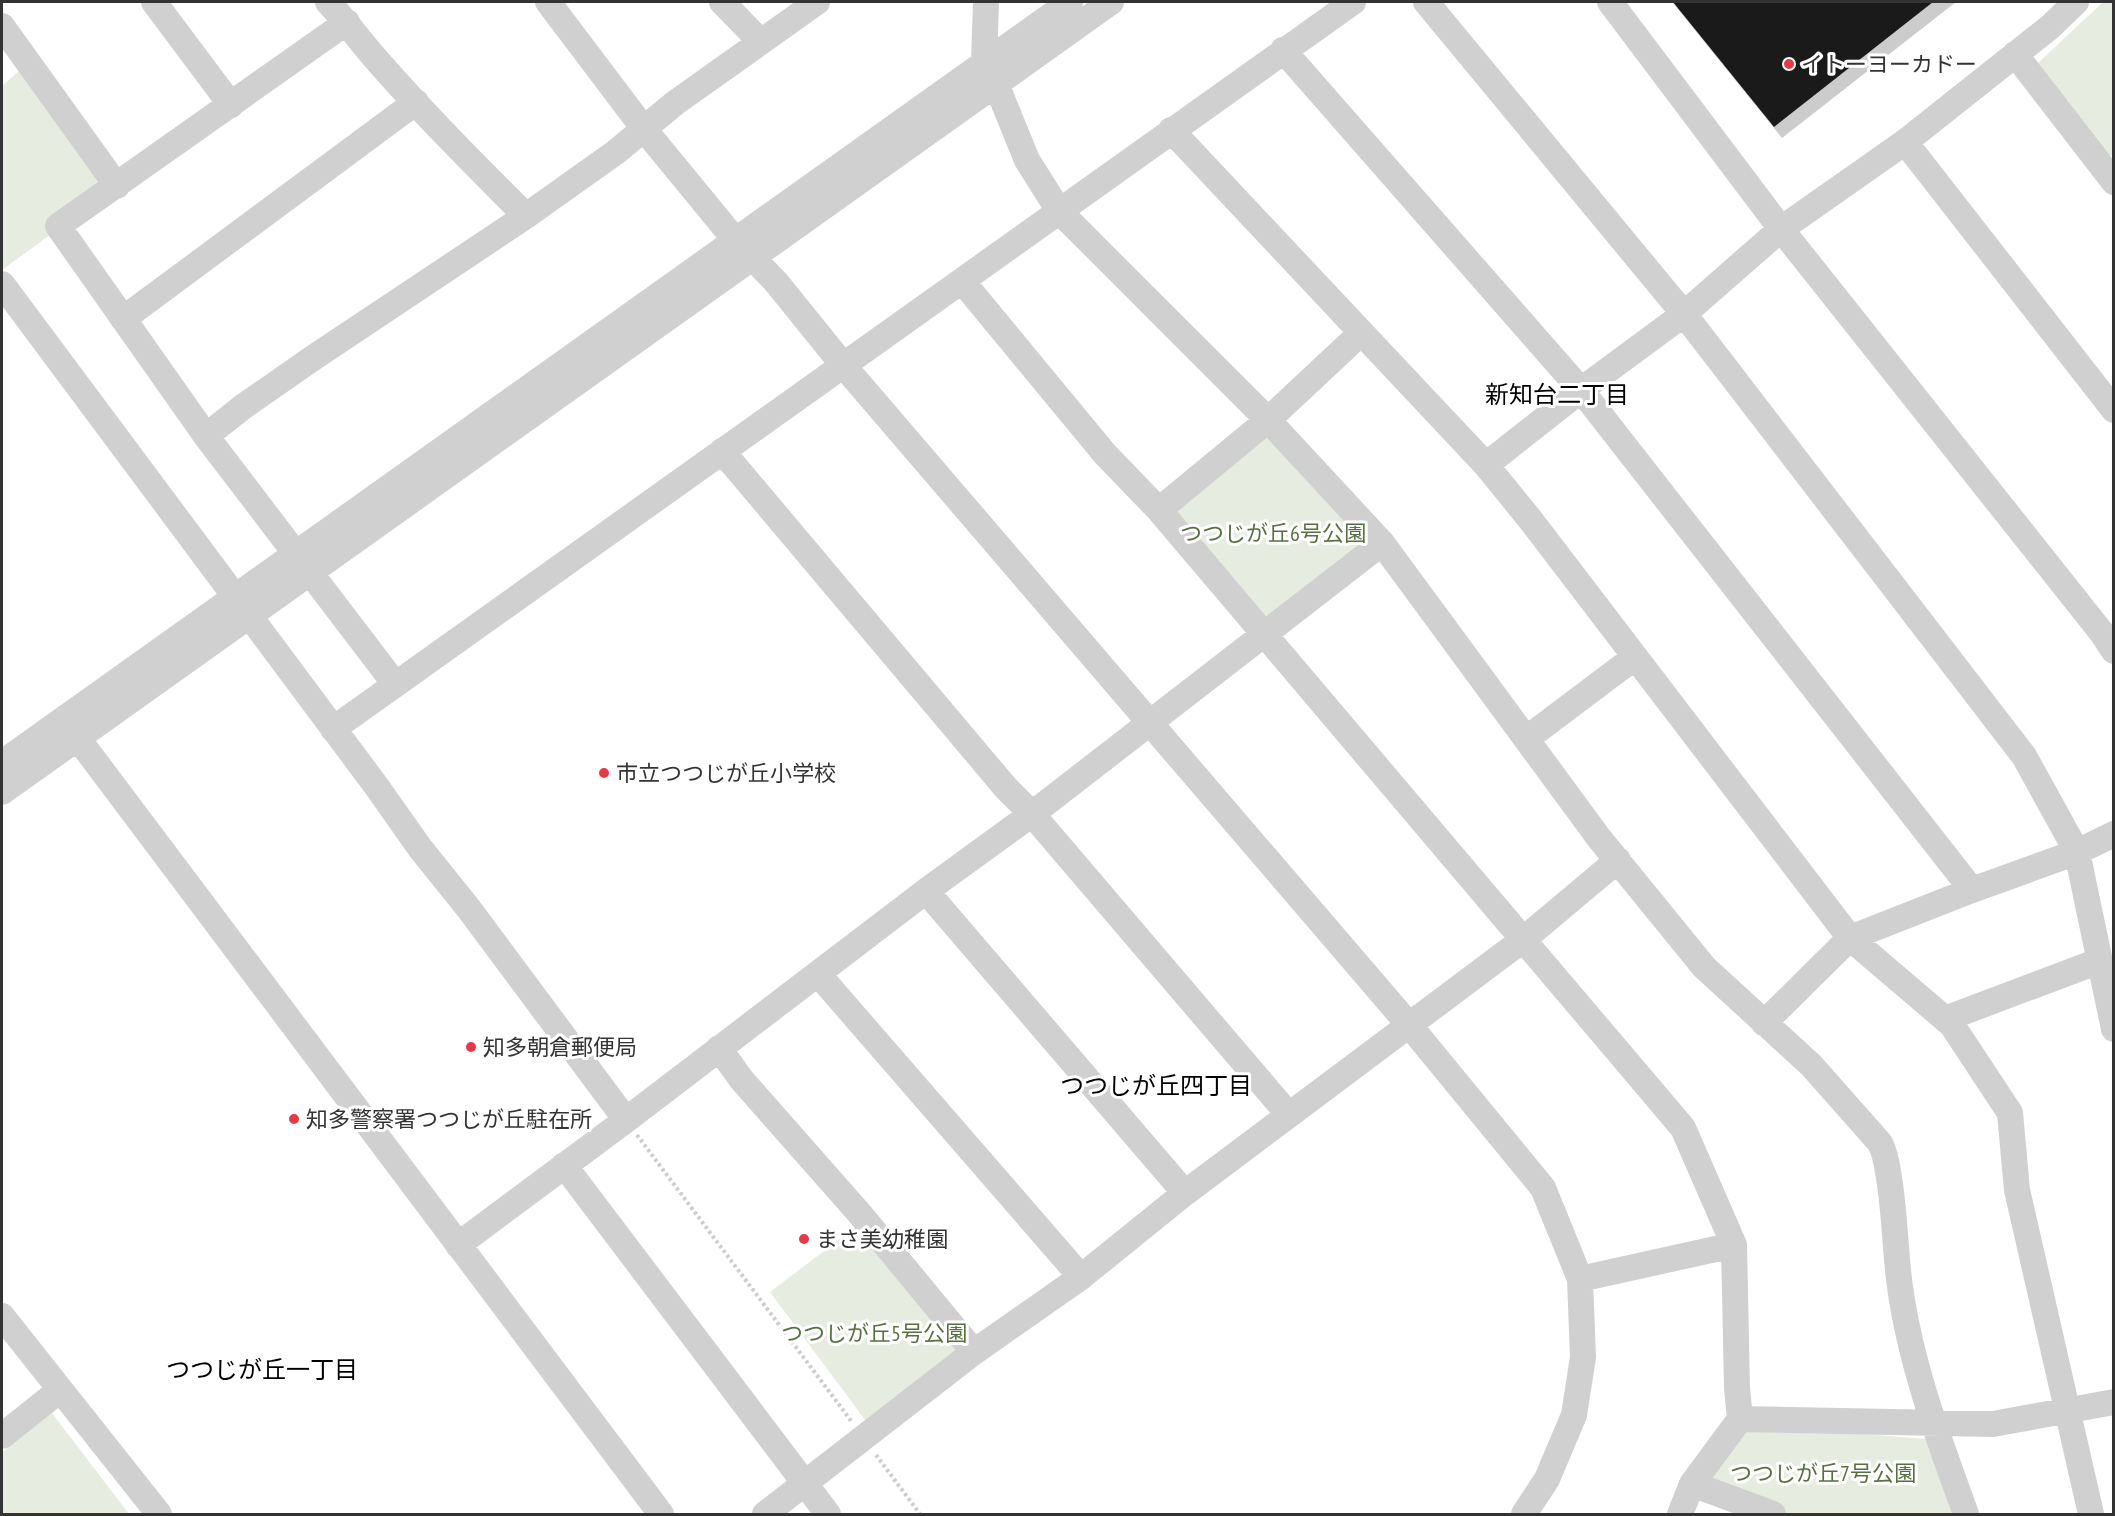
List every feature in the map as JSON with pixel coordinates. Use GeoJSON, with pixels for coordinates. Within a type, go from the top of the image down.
{"type":"FeatureCollection","features":[{"type":"Feature","properties":{"kind":"street"},"geometry":{"type":"LineString","coordinates":[[154,2],[231,105]]}},
{"type":"Feature","properties":{"kind":"street"},"geometry":{"type":"LineString","coordinates":[[328,2],[374,57],[526,216]]}},
{"type":"Feature","properties":{"kind":"street"},"geometry":{"type":"LineString","coordinates":[[548,2],[644,129],[744,249],[776,282],[843,365],[1410,1026],[1543,1188],[1580,1279],[1583,1357],[1574,1415],[1547,1479],[1524,1515]]}},
{"type":"Feature","properties":{"kind":"street"},"geometry":{"type":"LineString","coordinates":[[722,2],[760,41]]}},
{"type":"Feature","properties":{"kind":"street"},"geometry":{"type":"LineString","coordinates":[[206,436],[244,406],[313,358],[526,216],[616,152],[675,104],[760,41],[817,2]]}},
{"type":"Feature","properties":{"kind":"street"},"geometry":{"type":"LineString","coordinates":[[986,2],[990,73],[1027,160],[1059,211],[1268,420],[1382,543],[1599,838],[1704,967],[1819,1074],[1874,1134],[1885,1152],[1900,1287],[1910,1344],[1933,1424],[1966,1515]]}},
{"type":"Feature","properties":{"kind":"street"},"geometry":{"type":"LineString","coordinates":[[990,73],[1070,2]]}},
{"type":"Feature","properties":{"kind":"street"},"geometry":{"type":"LineString","coordinates":[[2,792],[70,729],[302,562],[990,73],[1111,2]]}},
{"type":"Feature","properties":{"kind":"street"},"geometry":{"type":"LineString","coordinates":[[333,729],[1353,2]]}},
{"type":"Feature","properties":{"kind":"street"},"geometry":{"type":"LineString","coordinates":[[1426,2],[1684,314],[2024,756],[2077,852],[2114,1029]]}},
{"type":"Feature","properties":{"kind":"street"},"geometry":{"type":"LineString","coordinates":[[1610,2],[1781,229],[2114,651]]}},
{"type":"Feature","properties":{"kind":"street"},"geometry":{"type":"LineString","coordinates":[[1486,465],[1581,390],[1684,314],[1781,229],[1905,142],[2050,27],[2076,2]]}},
{"type":"Feature","properties":{"kind":"street"},"geometry":{"type":"LineString","coordinates":[[347,22],[58,226],[206,436],[395,684]]}},
{"type":"Feature","properties":{"kind":"street"},"geometry":{"type":"LineString","coordinates":[[2,26],[117,186]]}},
{"type":"Feature","properties":{"kind":"street"},"geometry":{"type":"LineString","coordinates":[[1283,50],[1581,390],[1972,890]]}},
{"type":"Feature","properties":{"kind":"street"},"geometry":{"type":"LineString","coordinates":[[2015,54],[2111,175]]}},
{"type":"Feature","properties":{"kind":"street"},"geometry":{"type":"LineString","coordinates":[[123,319],[416,102]]}},
{"type":"Feature","properties":{"kind":"street"},"geometry":{"type":"LineString","coordinates":[[1171,130],[1486,465],[1850,938],[1952,1025],[2010,1113],[2018,1190],[2091,1515]]}},
{"type":"Feature","properties":{"kind":"street"},"geometry":{"type":"LineString","coordinates":[[1905,142],[2114,410]]}},
{"type":"Feature","properties":{"kind":"street"},"geometry":{"type":"LineString","coordinates":[[962,281],[1105,454],[1159,510],[1683,1128],[1734,1245],[1737,1388],[1740,1419],[1692,1484],[1680,1515]]}},
{"type":"Feature","properties":{"kind":"street"},"geometry":{"type":"LineString","coordinates":[[2,284],[420,848],[469,909],[626,1120]]}},
{"type":"Feature","properties":{"kind":"street"},"geometry":{"type":"LineString","coordinates":[[1159,510],[1268,420],[1361,333]]}},
{"type":"Feature","properties":{"kind":"street"},"geometry":{"type":"LineString","coordinates":[[722,452],[1006,788],[1032,814],[1289,1115]]}},
{"type":"Feature","properties":{"kind":"street"},"geometry":{"type":"LineString","coordinates":[[458,1245],[926,891],[1032,814],[1382,543]]}},
{"type":"Feature","properties":{"kind":"street"},"geometry":{"type":"LineString","coordinates":[[1526,739],[1635,657]]}},
{"type":"Feature","properties":{"kind":"street"},"geometry":{"type":"LineString","coordinates":[[2,763],[70,729]]}},
{"type":"Feature","properties":{"kind":"street"},"geometry":{"type":"LineString","coordinates":[[70,729],[661,1515]]}},
{"type":"Feature","properties":{"kind":"street"},"geometry":{"type":"LineString","coordinates":[[1764,1023],[1850,938],[2077,852],[2114,834]]}},
{"type":"Feature","properties":{"kind":"street"},"geometry":{"type":"LineString","coordinates":[[765,1515],[974,1352],[1081,1276],[1185,1193],[1524,939],[1618,861]]}},
{"type":"Feature","properties":{"kind":"street"},"geometry":{"type":"LineString","coordinates":[[926,891],[1185,1193]]}},
{"type":"Feature","properties":{"kind":"street"},"geometry":{"type":"LineString","coordinates":[[1945,1019],[2098,961]]}},
{"type":"Feature","properties":{"kind":"street"},"geometry":{"type":"LineString","coordinates":[[818,974],[1081,1276]]}},
{"type":"Feature","properties":{"kind":"street"},"geometry":{"type":"LineString","coordinates":[[719,1048],[741,1079],[860,1214],[974,1352]]}},
{"type":"Feature","properties":{"kind":"street"},"geometry":{"type":"LineString","coordinates":[[564,1165],[828,1515]]}},
{"type":"Feature","properties":{"kind":"street"},"geometry":{"type":"LineString","coordinates":[[1580,1279],[1734,1245]]}},
{"type":"Feature","properties":{"kind":"street"},"geometry":{"type":"LineString","coordinates":[[2,1316],[159,1515]]}},
{"type":"Feature","properties":{"kind":"street"},"geometry":{"type":"LineString","coordinates":[[2,1436],[60,1390]]}},
{"type":"Feature","properties":{"kind":"street"},"geometry":{"type":"LineString","coordinates":[[1740,1419],[1993,1424],[2114,1402]]}},
{"type":"Feature","properties":{"kind":"street"},"geometry":{"type":"LineString","coordinates":[[1692,1484],[1773,1515]]}},
{"type":"Feature","properties":{"kind":"path"},"geometry":{"type":"LineString","coordinates":[[626,1120],[920,1515]]}},
{"type":"Feature","properties":{"kind":"green space"},"geometry":{"type":"Polygon","coordinates":[[[2103,2],[2113,2],[2113,154],[2109,157],[2038,63],[2103,2]]]}},
{"type":"Feature","properties":{"kind":"green space"},"geometry":{"type":"Polygon","coordinates":[[[28,63],[117,186],[2,270],[2,86],[28,63]]]}},
{"type":"Feature","properties":{"kind":"green space","name":"つつじが丘6号公園"},"geometry":{"type":"Polygon","coordinates":[[[1263,433],[1364,537],[1362,547],[1269,616],[1260,615],[1172,510],[1263,433]]]}},
{"type":"Feature","properties":{"kind":"green space","name":"つつじが丘5号公園"},"geometry":{"type":"Polygon","coordinates":[[[861,1223],[962,1349],[866,1421],[770,1292],[861,1223]]]}},
{"type":"Feature","properties":{"kind":"green space"},"geometry":{"type":"Polygon","coordinates":[[[52,1413],[129,1514],[2,1514],[2,1452],[52,1413]]]}},
{"type":"Feature","properties":{"kind":"green space","name":"つつじが丘7号公園"},"geometry":{"type":"Polygon","coordinates":[[[1745,1431],[1853,1433],[1926,1439],[1954,1514],[1785,1514],[1692,1484],[1745,1431]]]}},
{"type":"Feature","properties":{"kind":"building","name":"イトーヨーカドー"},"geometry":{"type":"Polygon","coordinates":[[[1673,2],[1933,2],[1774,127],[1673,2]]]}},
{"type":"Feature","properties":{"kind":"place","name":"イトーヨーカドー"},"geometry":{"type":"Point","coordinates":[1789,64]}},
{"type":"Feature","properties":{"kind":"place","name":"市立つつじが丘小学校"},"geometry":{"type":"Point","coordinates":[604,773]}},
{"type":"Feature","properties":{"kind":"place","name":"知多朝倉郵便局"},"geometry":{"type":"Point","coordinates":[471,1047]}},
{"type":"Feature","properties":{"kind":"place","name":"知多警察署つつじが丘駐在所"},"geometry":{"type":"Point","coordinates":[294,1119]}},
{"type":"Feature","properties":{"kind":"place","name":"まさ美幼稚園"},"geometry":{"type":"Point","coordinates":[804,1239]}},
{"type":"Feature","properties":{"kind":"district","name":"新知台二丁目"},"geometry":{"type":"Point","coordinates":[1557,395]}},
{"type":"Feature","properties":{"kind":"district","name":"つつじが丘四丁目"},"geometry":{"type":"Point","coordinates":[1156,1086]}},
{"type":"Feature","properties":{"kind":"district","name":"つつじが丘一丁目"},"geometry":{"type":"Point","coordinates":[262,1370]}}]}
